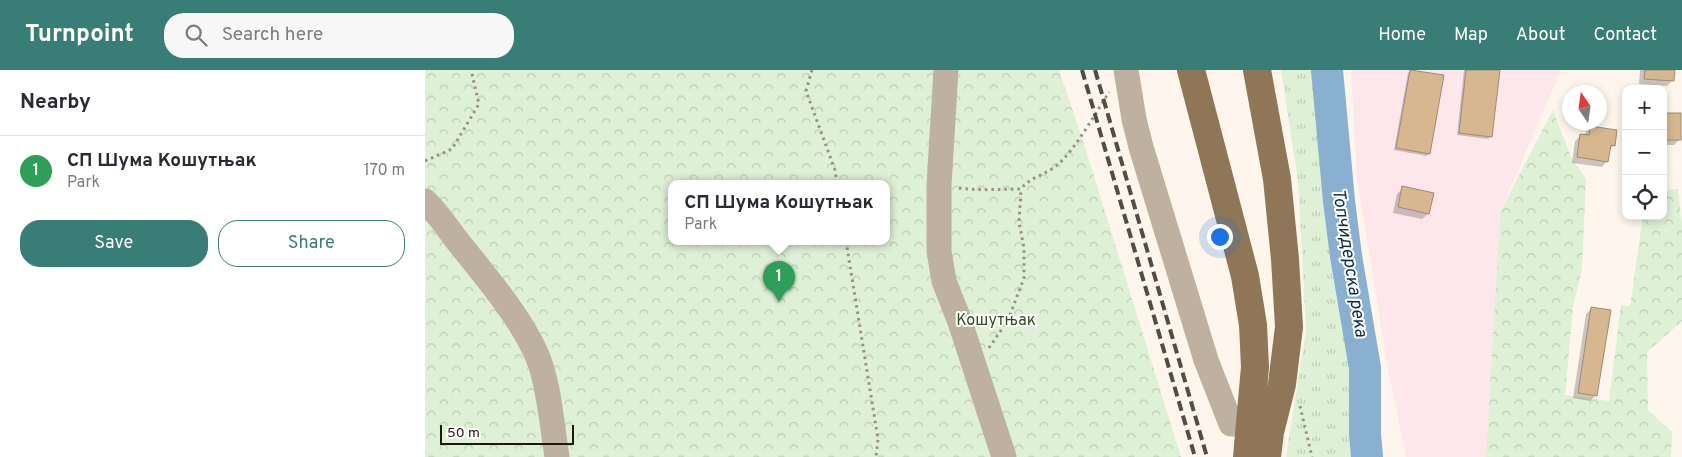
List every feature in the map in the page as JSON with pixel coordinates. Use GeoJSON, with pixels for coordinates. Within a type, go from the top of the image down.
{"type":"FeatureCollection","features":[{"type":"Feature","properties":{"kind":"main road"},"geometry":{"type":"LineString","coordinates":[[1191,70],[1245,276],[1253,326],[1255,367],[1247,457]]}},
{"type":"Feature","properties":{"kind":"main road"},"geometry":{"type":"LineString","coordinates":[[1257,70],[1277,179],[1285,259],[1289,327],[1281,384],[1270,432],[1267,457]]}},
{"type":"Feature","properties":{"kind":"street"},"geometry":{"type":"LineString","coordinates":[[946,70],[939,185],[940,259],[945,282],[975,366],[1004,457]]}},
{"type":"Feature","properties":{"kind":"street"},"geometry":{"type":"LineString","coordinates":[[1119,78],[1134,119],[1206,360],[1231,424]]}},
{"type":"Feature","properties":{"kind":"street"},"geometry":{"type":"LineString","coordinates":[[425,201],[506,303],[529,340],[539,362],[546,386],[557,457]]}},
{"type":"Feature","properties":{"kind":"path"},"geometry":{"type":"LineString","coordinates":[[425,161],[452,149],[479,104],[471,70]]}},
{"type":"Feature","properties":{"kind":"path"},"geometry":{"type":"LineString","coordinates":[[812,70],[806,91],[835,170],[837,180]]}},
{"type":"Feature","properties":{"kind":"path"},"geometry":{"type":"LineString","coordinates":[[975,366],[996,340],[1008,320],[1024,278],[1024,248],[1019,222],[1021,189],[1026,182],[1056,166],[1067,155],[1119,78]]}},
{"type":"Feature","properties":{"kind":"path"},"geometry":{"type":"LineString","coordinates":[[939,185],[977,191],[997,188],[1021,189]]}},
{"type":"Feature","properties":{"kind":"path"},"geometry":{"type":"LineString","coordinates":[[847,245],[878,439],[876,457]]}},
{"type":"Feature","properties":{"kind":"path"},"geometry":{"type":"LineString","coordinates":[[1299,402],[1311,457]]}},
{"type":"Feature","properties":{"kind":"shaded area"},"geometry":{"type":"Polygon","coordinates":[[[1351,70],[1561,70],[1500,212],[1486,457],[1406,457],[1388,369],[1357,179],[1351,70]]]}},
{"type":"Feature","properties":{"kind":"green space","name":"Кошутњак"},"geometry":{"type":"Polygon","coordinates":[[[425,70],[1059,70],[1085,147],[1181,457],[425,457],[425,70]]]}},
{"type":"Feature","properties":{"kind":"green space"},"geometry":{"type":"Polygon","coordinates":[[[1281,70],[1316,70],[1323,171],[1354,377],[1355,401],[1349,441],[1353,457],[1286,457],[1306,330],[1298,181],[1281,70]]]}},
{"type":"Feature","properties":{"kind":"green space"},"geometry":{"type":"Polygon","coordinates":[[[1553,110],[1571,157],[1586,179],[1582,268],[1573,307],[1565,395],[1609,401],[1621,305],[1630,306],[1642,220],[1667,220],[1667,190],[1678,189],[1682,226],[1682,321],[1647,352],[1648,410],[1672,432],[1671,457],[1486,457],[1500,212],[1553,110]]]}},
{"type":"Feature","properties":{"kind":"building"},"geometry":{"type":"Polygon","coordinates":[[[1410,70],[1444,75],[1430,154],[1396,148],[1410,70]]]}},
{"type":"Feature","properties":{"kind":"building"},"geometry":{"type":"Polygon","coordinates":[[[1466,70],[1500,70],[1492,137],[1459,133],[1466,70]]]}},
{"type":"Feature","properties":{"kind":"building"},"geometry":{"type":"Polygon","coordinates":[[[1645,70],[1675,70],[1674,81],[1644,79],[1645,70]]]}},
{"type":"Feature","properties":{"kind":"building"},"geometry":{"type":"Polygon","coordinates":[[[1667,113],[1681,113],[1681,140],[1667,140],[1667,113]]]}},
{"type":"Feature","properties":{"kind":"building"},"geometry":{"type":"Polygon","coordinates":[[[1590,130],[1617,130],[1615,146],[1611,145],[1608,162],[1577,157],[1580,134],[1589,135],[1590,130]]]}},
{"type":"Feature","properties":{"kind":"building"},"geometry":{"type":"Polygon","coordinates":[[[1402,186],[1434,193],[1429,214],[1398,207],[1402,186]]]}},
{"type":"Feature","properties":{"kind":"building"},"geometry":{"type":"Polygon","coordinates":[[[1591,307],[1611,310],[1597,396],[1578,393],[1591,307]]]}},
{"type":"Feature","properties":{"kind":"waterway","name":"Топчидерска река"},"geometry":{"type":"LineString","coordinates":[[1327,70],[1346,256],[1365,368],[1367,457]]}},
{"type":"Feature","properties":{"kind":"railway"},"geometry":{"type":"LineString","coordinates":[[1082,70],[1195,457]]}},
{"type":"Feature","properties":{"kind":"railway"},"geometry":{"type":"LineString","coordinates":[[1095,70],[1207,457]]}},
{"type":"Feature","properties":{"kind":"place","name":"СП Шума Кошутњак"},"geometry":{"type":"Point","coordinates":[779,302]}}]}
